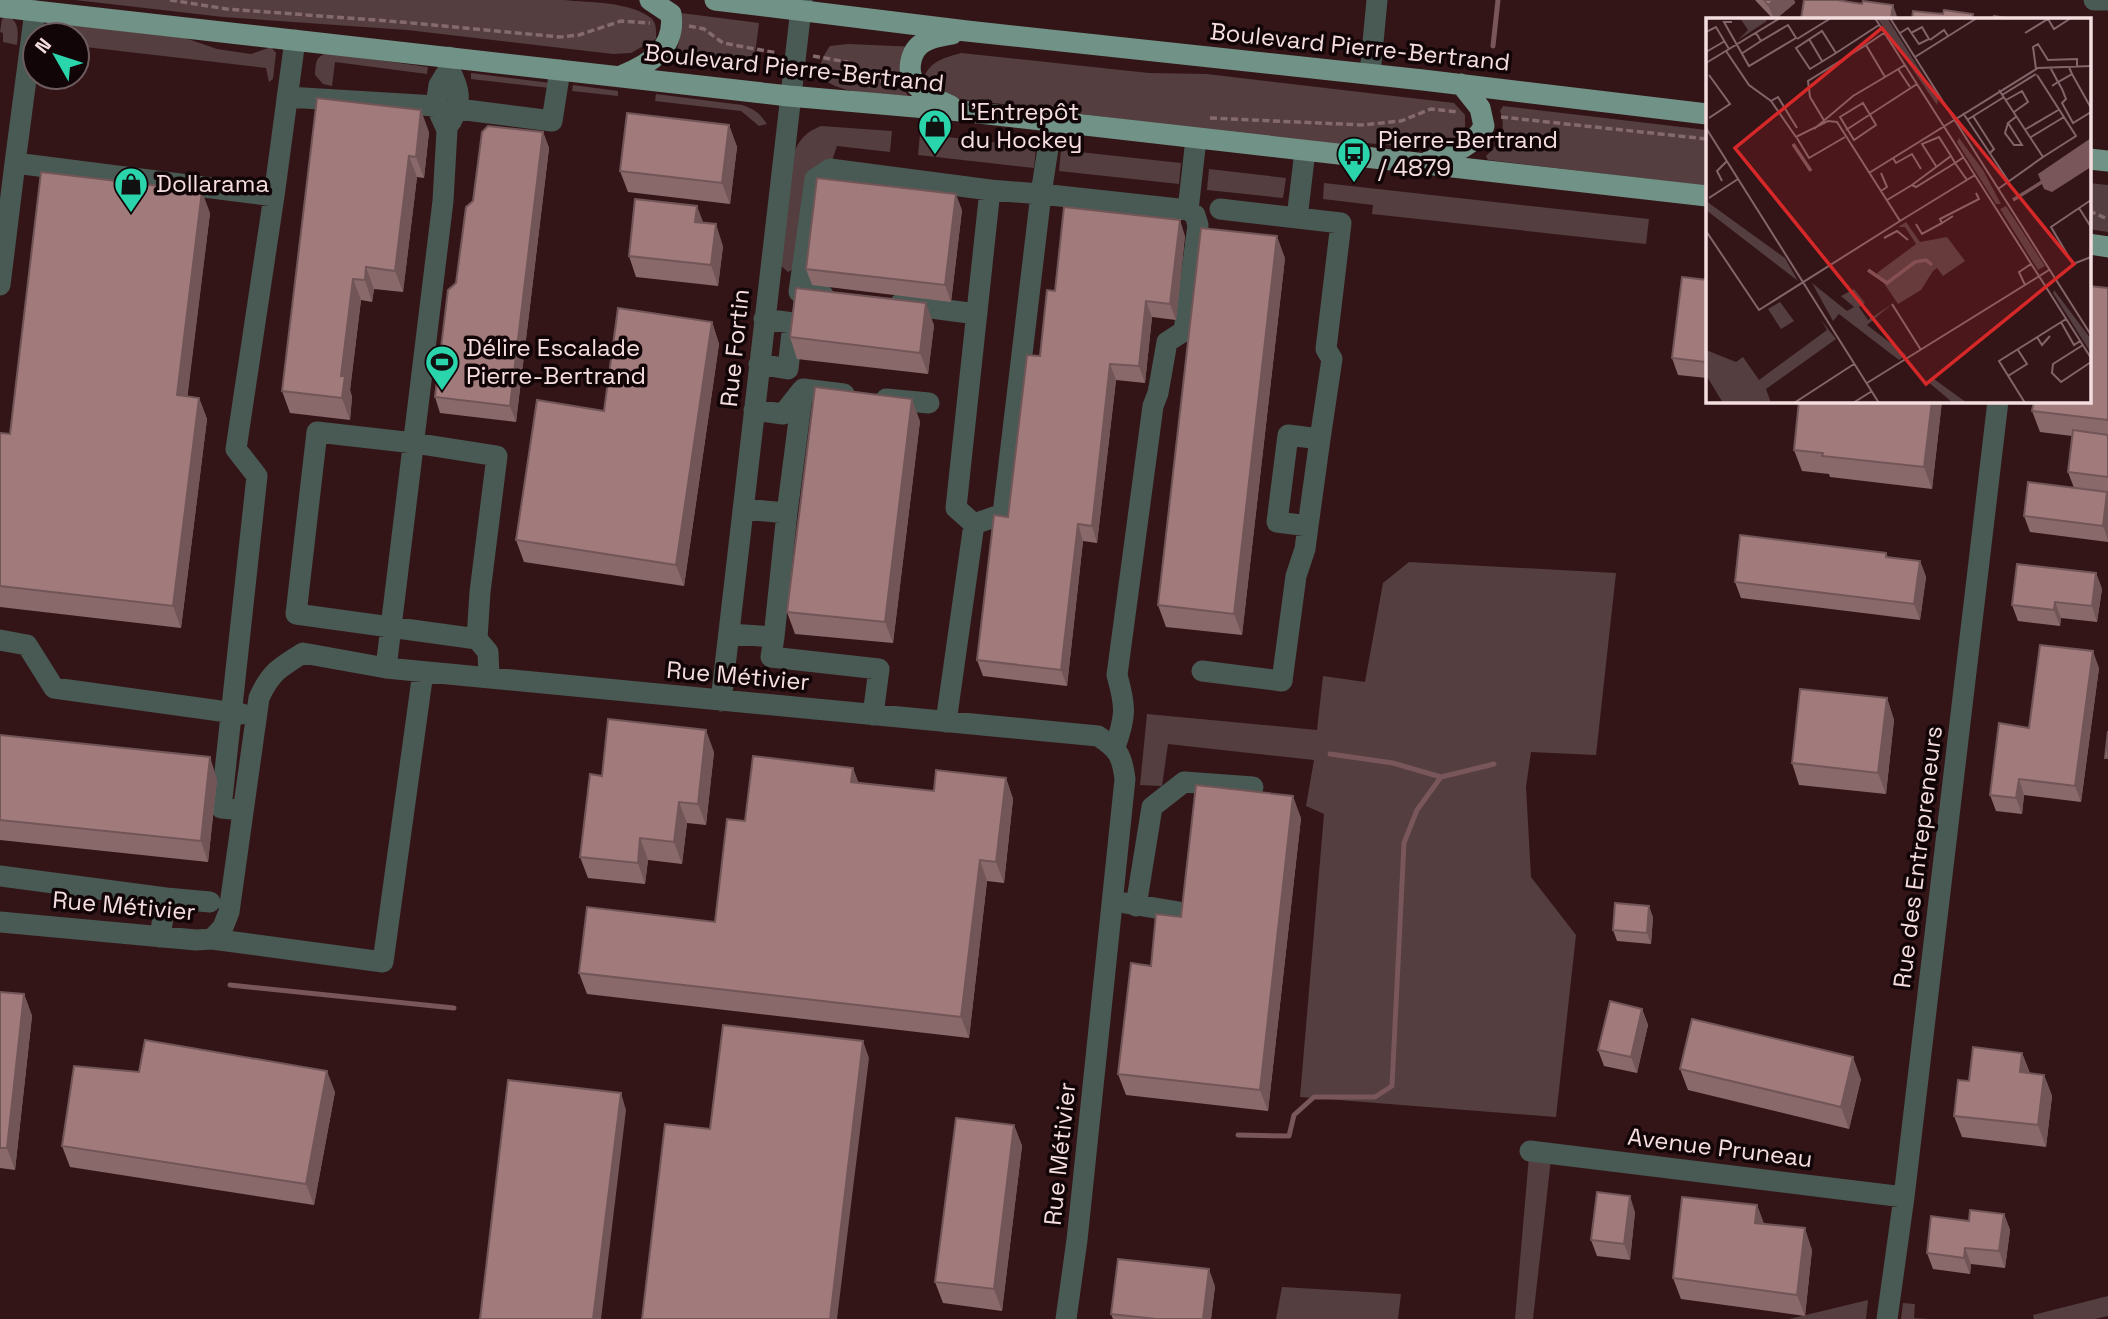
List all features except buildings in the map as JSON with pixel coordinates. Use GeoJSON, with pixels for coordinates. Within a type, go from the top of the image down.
{"type":"FeatureCollection","features":[{"type":"Feature","properties":{"kind":"main road"},"geometry":{"type":"LineString","coordinates":[[619,76],[644,65],[661,52],[669,40],[671,14],[650,0]]}},
{"type":"Feature","properties":{"kind":"main road","name":"Boulevard Pierre-Bertrand"},"geometry":{"type":"LineString","coordinates":[[715,0],[801,5],[967,31],[1461,84],[1706,114]]}},
{"type":"Feature","properties":{"kind":"main road","name":"Boulevard Pierre-Bertrand"},"geometry":{"type":"LineString","coordinates":[[0,6],[295,40],[449,63],[560,70],[1052,122],[1196,128],[1305,151],[1706,196]]}},
{"type":"Feature","properties":{"kind":"main road"},"geometry":{"type":"LineString","coordinates":[[961,111],[917,86],[910,63],[912,55],[923,42],[967,31]]}},
{"type":"Feature","properties":{"kind":"main road"},"geometry":{"type":"LineString","coordinates":[[1422,163],[1455,152],[1473,141],[1480,133],[1484,123],[1480,108],[1461,84]]}},
{"type":"Feature","properties":{"kind":"main road"},"geometry":{"type":"LineString","coordinates":[[2090,159],[2108,161]]}},
{"type":"Feature","properties":{"kind":"main road"},"geometry":{"type":"LineString","coordinates":[[2090,244],[2108,247]]}},
{"type":"Feature","properties":{"kind":"street"},"geometry":{"type":"LineString","coordinates":[[1370,74],[1377,0]]}},
{"type":"Feature","properties":{"kind":"street"},"geometry":{"type":"LineString","coordinates":[[2094,0],[2108,0]]}},
{"type":"Feature","properties":{"kind":"street","name":"Rue Fortin"},"geometry":{"type":"LineString","coordinates":[[721,701],[801,5]]}},
{"type":"Feature","properties":{"kind":"street"},"geometry":{"type":"LineString","coordinates":[[0,285],[35,10]]}},
{"type":"Feature","properties":{"kind":"street"},"geometry":{"type":"LineString","coordinates":[[243,810],[221,808],[257,476],[236,449],[295,40]]}},
{"type":"Feature","properties":{"kind":"street"},"geometry":{"type":"LineString","coordinates":[[447,130],[436,106],[439,85],[449,63]]}},
{"type":"Feature","properties":{"kind":"street"},"geometry":{"type":"LineString","coordinates":[[386,668],[443,201],[447,130],[458,109],[459,86],[449,63]]}},
{"type":"Feature","properties":{"kind":"street"},"geometry":{"type":"LineString","coordinates":[[458,109],[552,121],[560,70]]}},
{"type":"Feature","properties":{"kind":"street"},"geometry":{"type":"LineString","coordinates":[[287,97],[436,106]]}},
{"type":"Feature","properties":{"kind":"street"},"geometry":{"type":"LineString","coordinates":[[974,524],[1003,514],[1052,122]]}},
{"type":"Feature","properties":{"kind":"street"},"geometry":{"type":"LineString","coordinates":[[1188,209],[1196,128]]}},
{"type":"Feature","properties":{"kind":"street"},"geometry":{"type":"LineString","coordinates":[[1297,218],[1305,151]]}},
{"type":"Feature","properties":{"kind":"street"},"geometry":{"type":"LineString","coordinates":[[15,163],[274,196]]}},
{"type":"Feature","properties":{"kind":"street"},"geometry":{"type":"LineString","coordinates":[[799,292],[815,178],[830,169],[990,190],[1188,209],[1195,215],[1198,225],[1184,331],[1167,342],[1158,393],[1153,406],[1117,675],[1123,695],[1125,718],[1115,747]]}},
{"type":"Feature","properties":{"kind":"street"},"geometry":{"type":"LineString","coordinates":[[974,524],[956,508],[990,190]]}},
{"type":"Feature","properties":{"kind":"street"},"geometry":{"type":"LineString","coordinates":[[1202,671],[1282,681],[1296,576],[1305,549],[1332,359],[1325,349],[1341,223],[1220,209]]}},
{"type":"Feature","properties":{"kind":"street"},"geometry":{"type":"LineString","coordinates":[[768,288],[840,297]]}},
{"type":"Feature","properties":{"kind":"street"},"geometry":{"type":"LineString","coordinates":[[881,302],[977,314]]}},
{"type":"Feature","properties":{"kind":"street"},"geometry":{"type":"LineString","coordinates":[[764,320],[793,323],[788,369],[803,390],[771,657],[878,670],[873,715]]}},
{"type":"Feature","properties":{"kind":"street"},"geometry":{"type":"LineString","coordinates":[[759,364],[788,369]]}},
{"type":"Feature","properties":{"kind":"street"},"geometry":{"type":"LineString","coordinates":[[754,410],[783,414],[803,390]]}},
{"type":"Feature","properties":{"kind":"street"},"geometry":{"type":"LineString","coordinates":[[803,390],[929,403]]}},
{"type":"Feature","properties":{"kind":"street","name":"Rue des Entrepreneurs"},"geometry":{"type":"LineString","coordinates":[[1887,1319],[1904,1197],[1998,402]]}},
{"type":"Feature","properties":{"kind":"street"},"geometry":{"type":"LineString","coordinates":[[477,639],[481,581],[497,456],[317,432],[296,614],[477,639],[488,652],[489,678]]}},
{"type":"Feature","properties":{"kind":"street"},"geometry":{"type":"LineString","coordinates":[[1308,526],[1278,522],[1288,435],[1320,439]]}},
{"type":"Feature","properties":{"kind":"street"},"geometry":{"type":"LineString","coordinates":[[743,509],[787,513]]}},
{"type":"Feature","properties":{"kind":"street"},"geometry":{"type":"LineString","coordinates":[[946,722],[974,524]]}},
{"type":"Feature","properties":{"kind":"street"},"geometry":{"type":"LineString","coordinates":[[303,653],[309,616]]}},
{"type":"Feature","properties":{"kind":"street"},"geometry":{"type":"LineString","coordinates":[[729,634],[774,637]]}},
{"type":"Feature","properties":{"kind":"street"},"geometry":{"type":"LineString","coordinates":[[0,640],[27,645],[54,688],[256,716]]}},
{"type":"Feature","properties":{"kind":"street","name":"Rue Métivier"},"geometry":{"type":"LineString","coordinates":[[0,922],[160,937],[212,939],[223,927],[229,912],[259,698],[267,680],[279,667],[303,653],[423,672],[1098,736],[1115,747],[1123,762],[1125,779],[1077,1240],[1066,1319]]}},
{"type":"Feature","properties":{"kind":"street"},"geometry":{"type":"LineString","coordinates":[[212,939],[383,962],[423,672]]}},
{"type":"Feature","properties":{"kind":"street"},"geometry":{"type":"LineString","coordinates":[[1136,906],[1152,807],[1184,782],[1253,786]]}},
{"type":"Feature","properties":{"kind":"street"},"geometry":{"type":"LineString","coordinates":[[1123,802],[1152,807]]}},
{"type":"Feature","properties":{"kind":"street"},"geometry":{"type":"LineString","coordinates":[[0,876],[210,902]]}},
{"type":"Feature","properties":{"kind":"street"},"geometry":{"type":"LineString","coordinates":[[160,937],[166,898]]}},
{"type":"Feature","properties":{"kind":"street"},"geometry":{"type":"LineString","coordinates":[[1112,900],[1178,912]]}},
{"type":"Feature","properties":{"kind":"street","name":"Avenue Pruneau"},"geometry":{"type":"LineString","coordinates":[[1530,1151],[1904,1197]]}},
{"type":"Feature","properties":{"kind":"path"},"geometry":{"type":"LineString","coordinates":[[170,0],[228,9],[560,37],[579,35],[621,22],[654,23]]}},
{"type":"Feature","properties":{"kind":"path"},"geometry":{"type":"LineString","coordinates":[[682,25],[704,29],[723,43],[772,52]]}},
{"type":"Feature","properties":{"kind":"path"},"geometry":{"type":"LineString","coordinates":[[814,56],[847,62],[874,81],[902,83]]}},
{"type":"Feature","properties":{"kind":"path"},"geometry":{"type":"LineString","coordinates":[[1196,128],[1362,125],[1401,121],[1431,109],[1465,113]]}},
{"type":"Feature","properties":{"kind":"path"},"geometry":{"type":"LineString","coordinates":[[1501,117],[1706,139]]}},
{"type":"Feature","properties":{"kind":"path"},"geometry":{"type":"LineString","coordinates":[[2090,212],[2108,219]]}},
{"type":"Feature","properties":{"kind":"shaded area"},"geometry":{"type":"Polygon","coordinates":[[[75,0],[564,0],[609,4],[642,12],[654,22],[656,39],[631,53],[613,54],[407,30],[223,17],[75,0]]]}},
{"type":"Feature","properties":{"kind":"shaded area"},"geometry":{"type":"Polygon","coordinates":[[[678,14],[759,23],[753,69],[676,60],[674,57],[680,36],[678,14]]]}},
{"type":"Feature","properties":{"kind":"shaded area"},"geometry":{"type":"Polygon","coordinates":[[[6,16],[16,24],[17,45],[3,42],[3,33],[0,32],[2,19],[6,16]]]}},
{"type":"Feature","properties":{"kind":"shaded area"},"geometry":{"type":"Polygon","coordinates":[[[91,27],[185,38],[217,49],[251,54],[271,47],[276,53],[273,79],[269,82],[266,68],[91,48],[91,27]]]}},
{"type":"Feature","properties":{"kind":"shaded area"},"geometry":{"type":"Polygon","coordinates":[[[848,44],[918,47],[903,64],[899,80],[908,96],[860,92],[830,83],[822,75],[821,63],[830,46],[848,44]]]}},
{"type":"Feature","properties":{"kind":"shaded area"},"geometry":{"type":"Polygon","coordinates":[[[327,53],[428,67],[427,74],[335,62],[332,86],[323,84],[315,75],[318,59],[327,53]]]}},
{"type":"Feature","properties":{"kind":"shaded area"},"geometry":{"type":"Polygon","coordinates":[[[961,53],[1149,73],[1207,74],[1454,103],[1465,115],[1465,128],[1458,142],[1443,151],[1367,143],[1338,146],[953,98],[925,81],[924,76],[935,63],[961,53]]]}},
{"type":"Feature","properties":{"kind":"shaded area"},"geometry":{"type":"Polygon","coordinates":[[[471,73],[551,83],[550,88],[471,79],[471,73]]]}},
{"type":"Feature","properties":{"kind":"shaded area"},"geometry":{"type":"Polygon","coordinates":[[[573,85],[618,91],[618,96],[572,91],[573,85]]]}},
{"type":"Feature","properties":{"kind":"shaded area"},"geometry":{"type":"Polygon","coordinates":[[[656,94],[742,105],[756,112],[767,124],[759,126],[741,111],[655,101],[656,94]]]}},
{"type":"Feature","properties":{"kind":"shaded area"},"geometry":{"type":"Polygon","coordinates":[[[1503,106],[1706,130],[1706,186],[1488,160],[1486,156],[1501,135],[1503,124],[1500,111],[1503,106]]]}},
{"type":"Feature","properties":{"kind":"shaded area"},"geometry":{"type":"Polygon","coordinates":[[[821,126],[892,131],[890,152],[837,146],[795,268],[788,272],[780,265],[792,158],[802,138],[821,126]]]}},
{"type":"Feature","properties":{"kind":"shaded area"},"geometry":{"type":"Polygon","coordinates":[[[920,134],[1036,147],[1034,168],[918,155],[920,134]]]}},
{"type":"Feature","properties":{"kind":"shaded area"},"geometry":{"type":"Polygon","coordinates":[[[1061,150],[1181,163],[1179,184],[1059,171],[1061,150]]]}},
{"type":"Feature","properties":{"kind":"shaded area"},"geometry":{"type":"Polygon","coordinates":[[[1209,169],[1286,178],[1283,198],[1207,190],[1209,169]]]}},
{"type":"Feature","properties":{"kind":"shaded area"},"geometry":{"type":"Polygon","coordinates":[[[1324,183],[1649,219],[1646,244],[1372,214],[1373,205],[1323,199],[1324,183]]]}},
{"type":"Feature","properties":{"kind":"shaded area"},"geometry":{"type":"Polygon","coordinates":[[[2090,183],[2108,185],[2108,232],[2090,229],[2090,183]]]}},
{"type":"Feature","properties":{"kind":"shaded area"},"geometry":{"type":"Polygon","coordinates":[[[1409,562],[1616,573],[1596,755],[1531,752],[1526,787],[1531,877],[1576,935],[1556,1117],[1300,1097],[1324,814],[1306,806],[1314,760],[1168,744],[1162,786],[1140,785],[1147,714],[1317,730],[1323,676],[1365,682],[1383,583],[1409,562]]]}},
{"type":"Feature","properties":{"kind":"shaded area"},"geometry":{"type":"Polygon","coordinates":[[[1529,1156],[1551,1159],[1533,1319],[1515,1319],[1529,1156]]]}},
{"type":"Feature","properties":{"kind":"shaded area"},"geometry":{"type":"Polygon","coordinates":[[[1282,1287],[1401,1294],[1398,1319],[1276,1319],[1282,1287]]]}},
{"type":"Feature","properties":{"kind":"shaded area"},"geometry":{"type":"Polygon","coordinates":[[[2108,1296],[2108,1316],[2095,1319],[2034,1319],[2033,1315],[2108,1296]]]}},
{"type":"Feature","properties":{"kind":"shaded area"},"geometry":{"type":"Polygon","coordinates":[[[1868,1300],[1866,1319],[1789,1319],[1868,1300]]]}},
{"type":"Feature","properties":{"kind":"shaded area"},"geometry":{"type":"Polygon","coordinates":[[[1903,1303],[1915,1304],[1914,1318],[1929,1319],[1901,1319],[1903,1303]]]}},
{"type":"Feature","properties":{"kind":"waterway"},"geometry":{"type":"LineString","coordinates":[[1493,46],[1498,0]]}},
{"type":"Feature","properties":{"kind":"waterway"},"geometry":{"type":"LineString","coordinates":[[1330,754],[1393,763],[1441,777]]}},
{"type":"Feature","properties":{"kind":"waterway"},"geometry":{"type":"LineString","coordinates":[[1238,1135],[1289,1136],[1294,1115],[1314,1097],[1375,1097],[1392,1086],[1404,843],[1417,810],[1441,777],[1494,764]]}},
{"type":"Feature","properties":{"kind":"waterway"},"geometry":{"type":"LineString","coordinates":[[230,985],[454,1008]]}},
{"type":"Feature","properties":{"kind":"place","name":"L'Entrepôt du Hockey"},"geometry":{"type":"Point","coordinates":[935,156]}},
{"type":"Feature","properties":{"kind":"place","name":"Pierre-Bertrand / 4879"},"geometry":{"type":"Point","coordinates":[1354,184]}},
{"type":"Feature","properties":{"kind":"place","name":"Dollarama"},"geometry":{"type":"Point","coordinates":[131,214]}},
{"type":"Feature","properties":{"kind":"place","name":"Délire Escalade Pierre-Bertrand"},"geometry":{"type":"Point","coordinates":[442,392]}}]}
